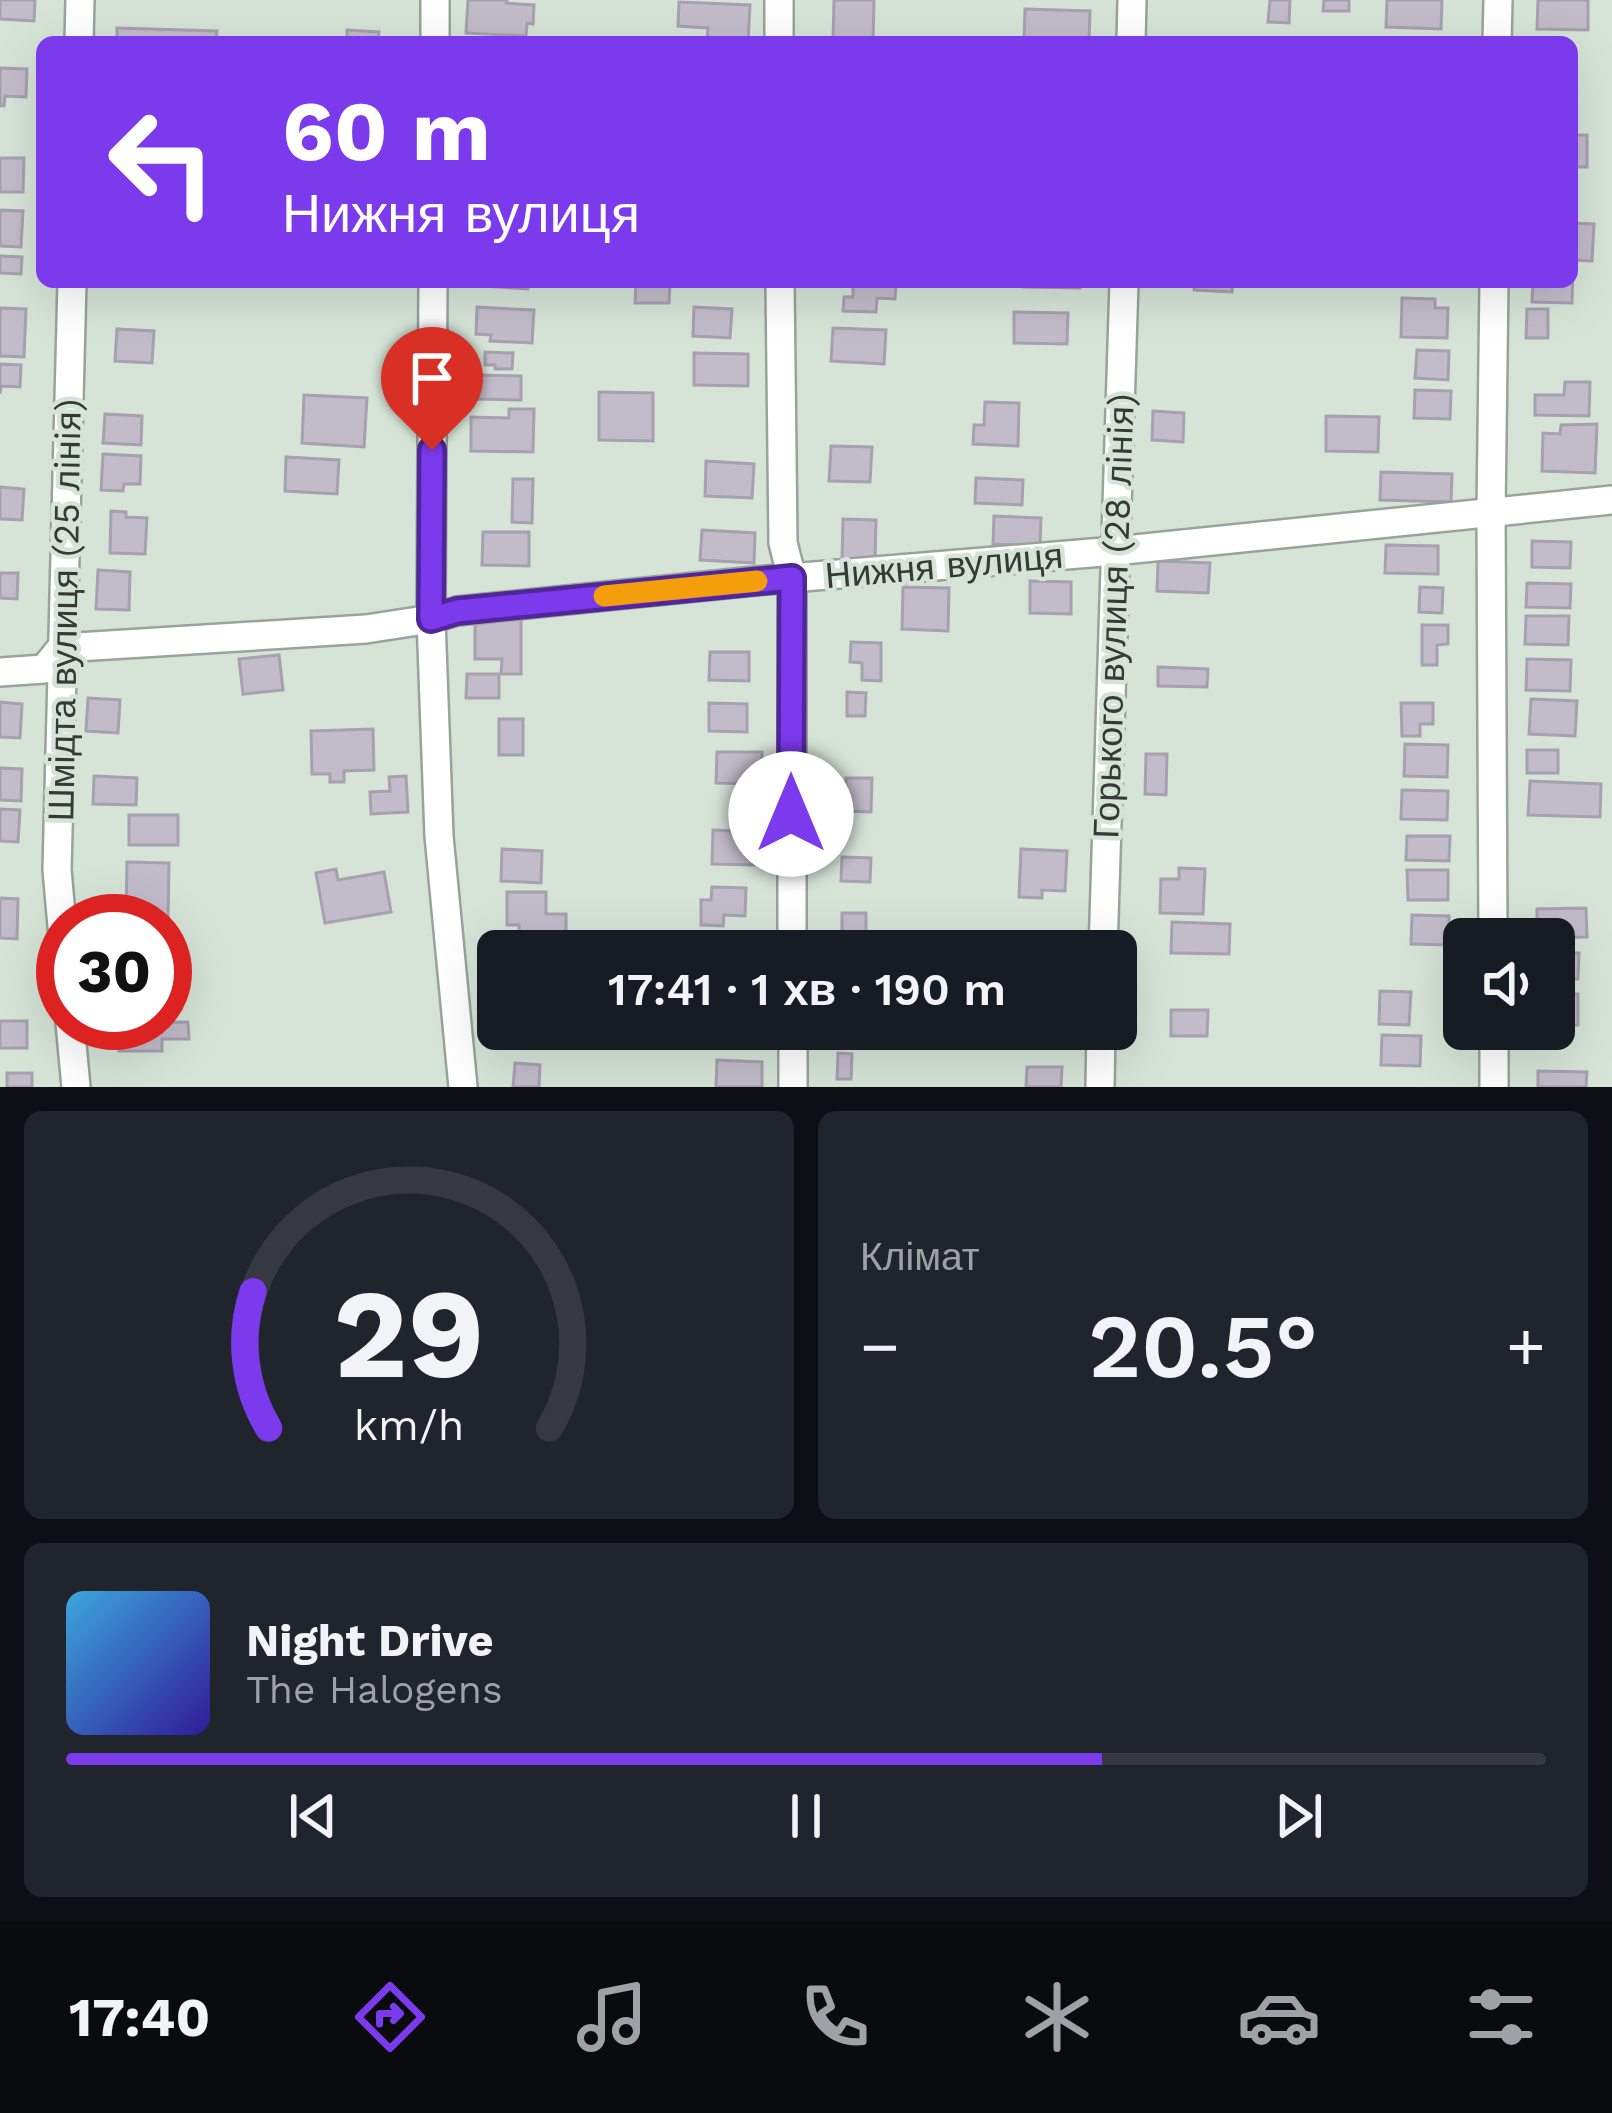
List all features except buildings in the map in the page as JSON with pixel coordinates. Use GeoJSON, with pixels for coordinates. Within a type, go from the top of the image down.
{"type":"FeatureCollection","features":[{"type":"Feature","properties":{"kind":"street"},"geometry":{"type":"LineString","coordinates":[[79,36],[80,0]]}},
{"type":"Feature","properties":{"kind":"street"},"geometry":{"type":"LineString","coordinates":[[435,0],[435,36]]}},
{"type":"Feature","properties":{"kind":"street"},"geometry":{"type":"LineString","coordinates":[[779,0],[779,36]]}},
{"type":"Feature","properties":{"kind":"street"},"geometry":{"type":"LineString","coordinates":[[1131,36],[1132,0]]}},
{"type":"Feature","properties":{"kind":"street"},"geometry":{"type":"LineString","coordinates":[[1497,36],[1498,0]]}},
{"type":"Feature","properties":{"kind":"street","name":"Шмідта вулиця (25 лiнiя)"},"geometry":{"type":"LineString","coordinates":[[60,894],[61,648],[72,288]]}},
{"type":"Feature","properties":{"kind":"street"},"geometry":{"type":"LineString","coordinates":[[433,288],[431,619],[439,836],[464,1087]]}},
{"type":"Feature","properties":{"kind":"street"},"geometry":{"type":"LineString","coordinates":[[780,288],[783,543],[792,578],[792,930]]}},
{"type":"Feature","properties":{"kind":"street","name":"Горького вулиця (28 лiнiя)"},"geometry":{"type":"LineString","coordinates":[[1104,930],[1124,288]]}},
{"type":"Feature","properties":{"kind":"street"},"geometry":{"type":"LineString","coordinates":[[1493,918],[1494,288]]}},
{"type":"Feature","properties":{"kind":"street","name":"Нижня вулиця"},"geometry":{"type":"LineString","coordinates":[[0,672],[44,669],[61,648],[366,629],[457,611],[1612,500]]}},
{"type":"Feature","properties":{"kind":"street"},"geometry":{"type":"LineString","coordinates":[[73,1050],[76,1087]]}},
{"type":"Feature","properties":{"kind":"street"},"geometry":{"type":"LineString","coordinates":[[793,1050],[793,1087]]}},
{"type":"Feature","properties":{"kind":"street"},"geometry":{"type":"LineString","coordinates":[[1100,1087],[1101,1050]]}},
{"type":"Feature","properties":{"kind":"street"},"geometry":{"type":"LineString","coordinates":[[1494,1050],[1494,1087]]}},
{"type":"Feature","properties":{"kind":"slow traffic"},"geometry":{"type":"LineString","coordinates":[[604,596],[757,581]]}},
{"type":"Feature","properties":{"kind":"route"},"geometry":{"type":"LineString","coordinates":[[432,450],[431,619],[457,611],[792,578],[791,814]]}}]}
